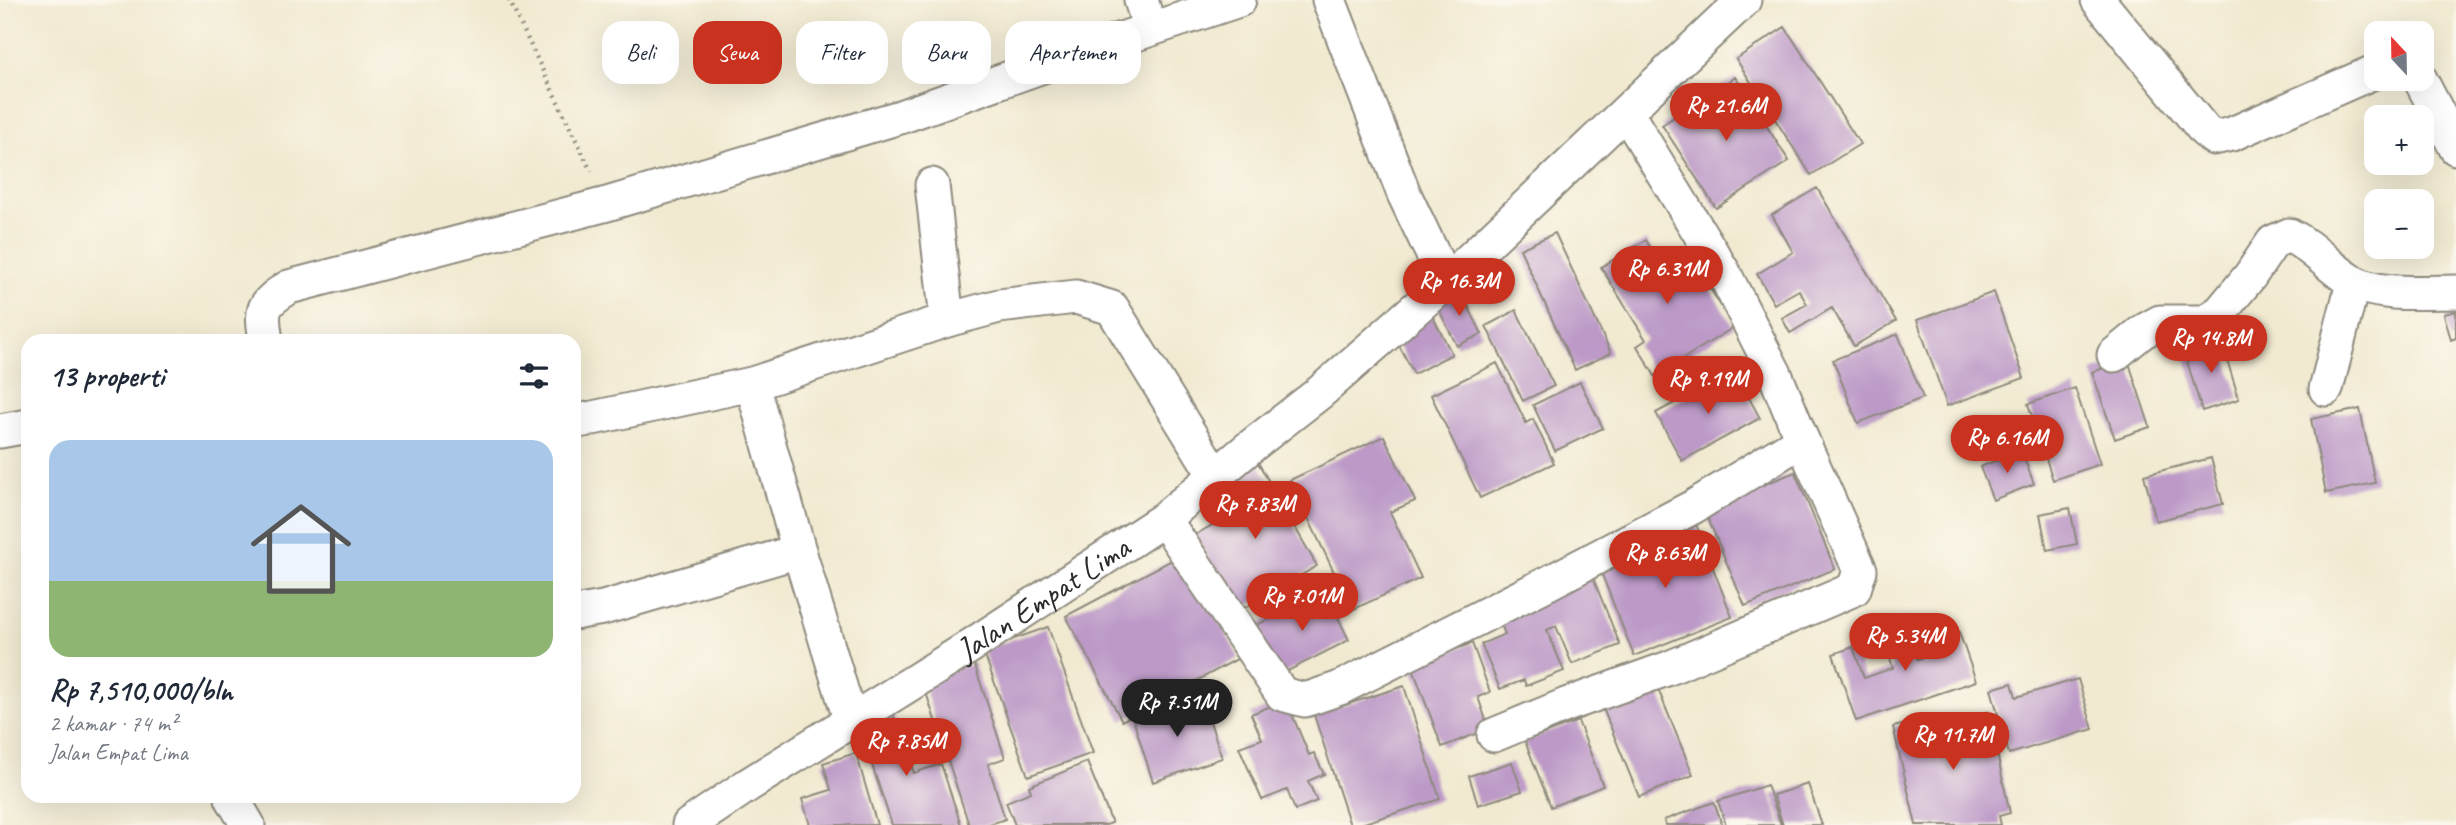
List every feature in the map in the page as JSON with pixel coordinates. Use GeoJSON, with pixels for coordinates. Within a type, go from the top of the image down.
{"type":"FeatureCollection","features":[{"type":"Feature","properties":{"kind":"street"},"geometry":{"type":"LineString","coordinates":[[265,334],[262,317],[268,301],[289,287],[607,204],[900,117],[1146,14],[1240,0]]}},
{"type":"Feature","properties":{"kind":"street"},"geometry":{"type":"LineString","coordinates":[[1329,0],[1404,194],[1446,282]]}},
{"type":"Feature","properties":{"kind":"street","name":"Jalan Empat Lima"},"geometry":{"type":"LineString","coordinates":[[689,825],[850,719],[996,630],[1164,520],[1318,394],[1446,282],[1744,0]]}},
{"type":"Feature","properties":{"kind":"street"},"geometry":{"type":"LineString","coordinates":[[2098,0],[2205,131],[2214,138],[2232,134],[2364,76]]}},
{"type":"Feature","properties":{"kind":"street"},"geometry":{"type":"LineString","coordinates":[[2426,91],[2456,148]]}},
{"type":"Feature","properties":{"kind":"street"},"geometry":{"type":"LineString","coordinates":[[1494,735],[1566,705],[1669,668],[1854,589],[1860,570],[1802,440],[1776,374],[1724,273],[1626,112]]}},
{"type":"Feature","properties":{"kind":"street"},"geometry":{"type":"LineString","coordinates":[[932,185],[947,320]]}},
{"type":"Feature","properties":{"kind":"street"},"geometry":{"type":"LineString","coordinates":[[2114,355],[2142,331],[2160,322],[2205,322],[2213,317],[2234,297],[2273,242],[2289,235],[2301,241],[2353,283],[2408,293],[2456,292]]}},
{"type":"Feature","properties":{"kind":"street"},"geometry":{"type":"LineString","coordinates":[[2326,388],[2353,283]]}},
{"type":"Feature","properties":{"kind":"street"},"geometry":{"type":"LineString","coordinates":[[581,421],[752,384],[947,320],[999,306],[1076,297],[1112,308],[1216,477]]}},
{"type":"Feature","properties":{"kind":"street"},"geometry":{"type":"LineString","coordinates":[[752,384],[850,719]]}},
{"type":"Feature","properties":{"kind":"street"},"geometry":{"type":"LineString","coordinates":[[0,431],[21,427]]}},
{"type":"Feature","properties":{"kind":"street"},"geometry":{"type":"LineString","coordinates":[[1164,520],[1282,694],[1305,701],[1340,688],[1550,583],[1693,507],[1802,440]]}},
{"type":"Feature","properties":{"kind":"street"},"geometry":{"type":"LineString","coordinates":[[581,612],[603,608],[799,551]]}},
{"type":"Feature","properties":{"kind":"path"},"geometry":{"type":"LineString","coordinates":[[509,0],[607,204]]}},
{"type":"Feature","properties":{"kind":"building"},"geometry":{"type":"Polygon","coordinates":[[[1785,27],[1860,144],[1811,175],[1736,59],[1785,27]]]}},
{"type":"Feature","properties":{"kind":"building"},"geometry":{"type":"Polygon","coordinates":[[[1735,77],[1789,161],[1716,208],[1662,125],[1735,77]]]}},
{"type":"Feature","properties":{"kind":"building"},"geometry":{"type":"Polygon","coordinates":[[[1817,188],[1896,321],[1854,346],[1832,308],[1790,333],[1782,318],[1807,304],[1799,290],[1774,304],[1757,274],[1793,252],[1772,215],[1817,188]]]}},
{"type":"Feature","properties":{"kind":"building"},"geometry":{"type":"Polygon","coordinates":[[[1555,233],[1611,353],[1575,370],[1520,249],[1555,233]]]}},
{"type":"Feature","properties":{"kind":"building"},"geometry":{"type":"Polygon","coordinates":[[[1646,240],[1667,275],[1692,260],[1734,327],[1655,376],[1637,346],[1646,340],[1601,267],[1646,240]]]}},
{"type":"Feature","properties":{"kind":"building"},"geometry":{"type":"Polygon","coordinates":[[[1460,290],[1482,334],[1457,346],[1435,302],[1460,290]]]}},
{"type":"Feature","properties":{"kind":"building"},"geometry":{"type":"Polygon","coordinates":[[[1994,292],[2024,378],[1947,406],[1917,320],[1994,292]]]}},
{"type":"Feature","properties":{"kind":"building"},"geometry":{"type":"Polygon","coordinates":[[[1516,310],[1554,386],[1523,401],[1486,326],[1516,310]]]}},
{"type":"Feature","properties":{"kind":"building"},"geometry":{"type":"Polygon","coordinates":[[[2456,311],[2456,338],[2451,340],[2444,314],[2456,311]]]}},
{"type":"Feature","properties":{"kind":"building"},"geometry":{"type":"Polygon","coordinates":[[[1432,315],[1452,354],[1414,374],[1394,336],[1432,315]]]}},
{"type":"Feature","properties":{"kind":"building"},"geometry":{"type":"Polygon","coordinates":[[[1898,334],[1923,398],[1858,423],[1833,360],[1898,334]]]}},
{"type":"Feature","properties":{"kind":"building"},"geometry":{"type":"Polygon","coordinates":[[[2221,340],[2239,399],[2202,411],[2184,351],[2221,340]]]}},
{"type":"Feature","properties":{"kind":"building"},"geometry":{"type":"Polygon","coordinates":[[[2128,360],[2150,427],[2115,439],[2092,372],[2128,360]]]}},
{"type":"Feature","properties":{"kind":"building"},"geometry":{"type":"Polygon","coordinates":[[[1497,363],[1526,423],[1533,419],[1554,463],[1480,498],[1431,395],[1497,363]]]}},
{"type":"Feature","properties":{"kind":"building"},"geometry":{"type":"Polygon","coordinates":[[[1734,370],[1760,418],[1682,461],[1656,413],[1734,370]]]}},
{"type":"Feature","properties":{"kind":"building"},"geometry":{"type":"Polygon","coordinates":[[[1580,382],[1603,428],[1555,451],[1533,405],[1580,382]]]}},
{"type":"Feature","properties":{"kind":"building"},"geometry":{"type":"Polygon","coordinates":[[[2075,388],[2100,464],[2053,480],[2028,404],[2075,388]]]}},
{"type":"Feature","properties":{"kind":"building"},"geometry":{"type":"Polygon","coordinates":[[[2360,409],[2375,483],[2326,493],[2311,419],[2360,409]]]}},
{"type":"Feature","properties":{"kind":"building"},"geometry":{"type":"Polygon","coordinates":[[[1384,436],[1415,501],[1390,512],[1421,578],[1352,610],[1290,480],[1384,436]]]}},
{"type":"Feature","properties":{"kind":"building"},"geometry":{"type":"Polygon","coordinates":[[[2021,450],[2034,484],[1993,500],[1980,467],[2021,450]]]}},
{"type":"Feature","properties":{"kind":"building"},"geometry":{"type":"Polygon","coordinates":[[[2211,458],[2223,504],[2156,521],[2144,475],[2211,458]]]}},
{"type":"Feature","properties":{"kind":"building"},"geometry":{"type":"Polygon","coordinates":[[[1256,459],[1317,566],[1239,611],[1195,535],[1243,507],[1226,477],[1256,459]]]}},
{"type":"Feature","properties":{"kind":"building"},"geometry":{"type":"Polygon","coordinates":[[[1795,472],[1835,569],[1745,606],[1704,509],[1795,472]]]}},
{"type":"Feature","properties":{"kind":"building"},"geometry":{"type":"Polygon","coordinates":[[[2070,508],[2077,544],[2047,550],[2040,514],[2070,508]]]}},
{"type":"Feature","properties":{"kind":"building"},"geometry":{"type":"Polygon","coordinates":[[[1696,524],[1732,617],[1634,656],[1597,562],[1696,524]]]}},
{"type":"Feature","properties":{"kind":"building"},"geometry":{"type":"Polygon","coordinates":[[[1183,554],[1239,658],[1122,721],[1066,616],[1183,554]]]}},
{"type":"Feature","properties":{"kind":"building"},"geometry":{"type":"Polygon","coordinates":[[[1591,573],[1620,645],[1572,664],[1556,626],[1547,630],[1564,671],[1526,686],[1524,680],[1500,689],[1481,644],[1505,634],[1496,612],[1591,573]]]}},
{"type":"Feature","properties":{"kind":"building"},"geometry":{"type":"Polygon","coordinates":[[[1325,591],[1349,640],[1280,675],[1255,626],[1325,591]]]}},
{"type":"Feature","properties":{"kind":"building"},"geometry":{"type":"Polygon","coordinates":[[[1905,624],[1918,660],[1921,659],[1917,646],[1959,632],[1976,681],[1856,721],[1833,654],[1853,647],[1864,678],[1893,668],[1881,632],[1905,624]]]}},
{"type":"Feature","properties":{"kind":"building"},"geometry":{"type":"Polygon","coordinates":[[[1048,627],[1093,753],[1028,776],[983,650],[1048,627]]]}},
{"type":"Feature","properties":{"kind":"building"},"geometry":{"type":"Polygon","coordinates":[[[1472,643],[1490,692],[1478,697],[1489,729],[1442,747],[1412,666],[1472,643]]]}},
{"type":"Feature","properties":{"kind":"building"},"geometry":{"type":"Polygon","coordinates":[[[974,663],[1005,758],[988,764],[1005,819],[987,825],[969,825],[922,680],[974,663]]]}},
{"type":"Feature","properties":{"kind":"building"},"geometry":{"type":"Polygon","coordinates":[[[1654,679],[1693,775],[1639,797],[1600,701],[1654,679]]]}},
{"type":"Feature","properties":{"kind":"building"},"geometry":{"type":"Polygon","coordinates":[[[2078,679],[2093,729],[2009,754],[1991,689],[2012,683],[2016,697],[2078,679]]]}},
{"type":"Feature","properties":{"kind":"building"},"geometry":{"type":"Polygon","coordinates":[[[1404,686],[1440,799],[1358,825],[1350,825],[1314,715],[1404,686]]]}},
{"type":"Feature","properties":{"kind":"building"},"geometry":{"type":"Polygon","coordinates":[[[1202,697],[1222,758],[1153,782],[1133,719],[1202,697]]]}},
{"type":"Feature","properties":{"kind":"building"},"geometry":{"type":"Polygon","coordinates":[[[1286,700],[1309,755],[1314,753],[1324,774],[1308,781],[1317,801],[1295,810],[1287,790],[1262,800],[1239,747],[1262,739],[1251,714],[1286,700]]]}},
{"type":"Feature","properties":{"kind":"building"},"geometry":{"type":"Polygon","coordinates":[[[892,711],[914,773],[941,764],[961,825],[892,825],[858,723],[892,711]]]}},
{"type":"Feature","properties":{"kind":"building"},"geometry":{"type":"Polygon","coordinates":[[[1988,712],[2010,813],[1999,816],[2001,825],[1916,825],[1893,727],[1929,719],[1936,748],[1942,747],[1937,723],[1988,712]]]}},
{"type":"Feature","properties":{"kind":"building"},"geometry":{"type":"Polygon","coordinates":[[[1578,721],[1603,786],[1551,807],[1525,741],[1578,721]]]}},
{"type":"Feature","properties":{"kind":"building"},"geometry":{"type":"Polygon","coordinates":[[[856,753],[877,825],[810,825],[802,799],[831,790],[823,763],[856,753]]]}},
{"type":"Feature","properties":{"kind":"building"},"geometry":{"type":"Polygon","coordinates":[[[1087,762],[1112,823],[1015,825],[1006,802],[1031,792],[1029,786],[1087,762]]]}},
{"type":"Feature","properties":{"kind":"building"},"geometry":{"type":"Polygon","coordinates":[[[1512,762],[1522,791],[1478,805],[1469,776],[1512,762]]]}},
{"type":"Feature","properties":{"kind":"building"},"geometry":{"type":"Polygon","coordinates":[[[1808,784],[1822,825],[1783,825],[1773,795],[1808,784]]]}},
{"type":"Feature","properties":{"kind":"building"},"geometry":{"type":"Polygon","coordinates":[[[1767,785],[1781,825],[1726,825],[1718,801],[1767,785]]]}},
{"type":"Feature","properties":{"kind":"building"},"geometry":{"type":"Polygon","coordinates":[[[1714,802],[1722,825],[1666,825],[1664,820],[1714,802]]]}}]}
